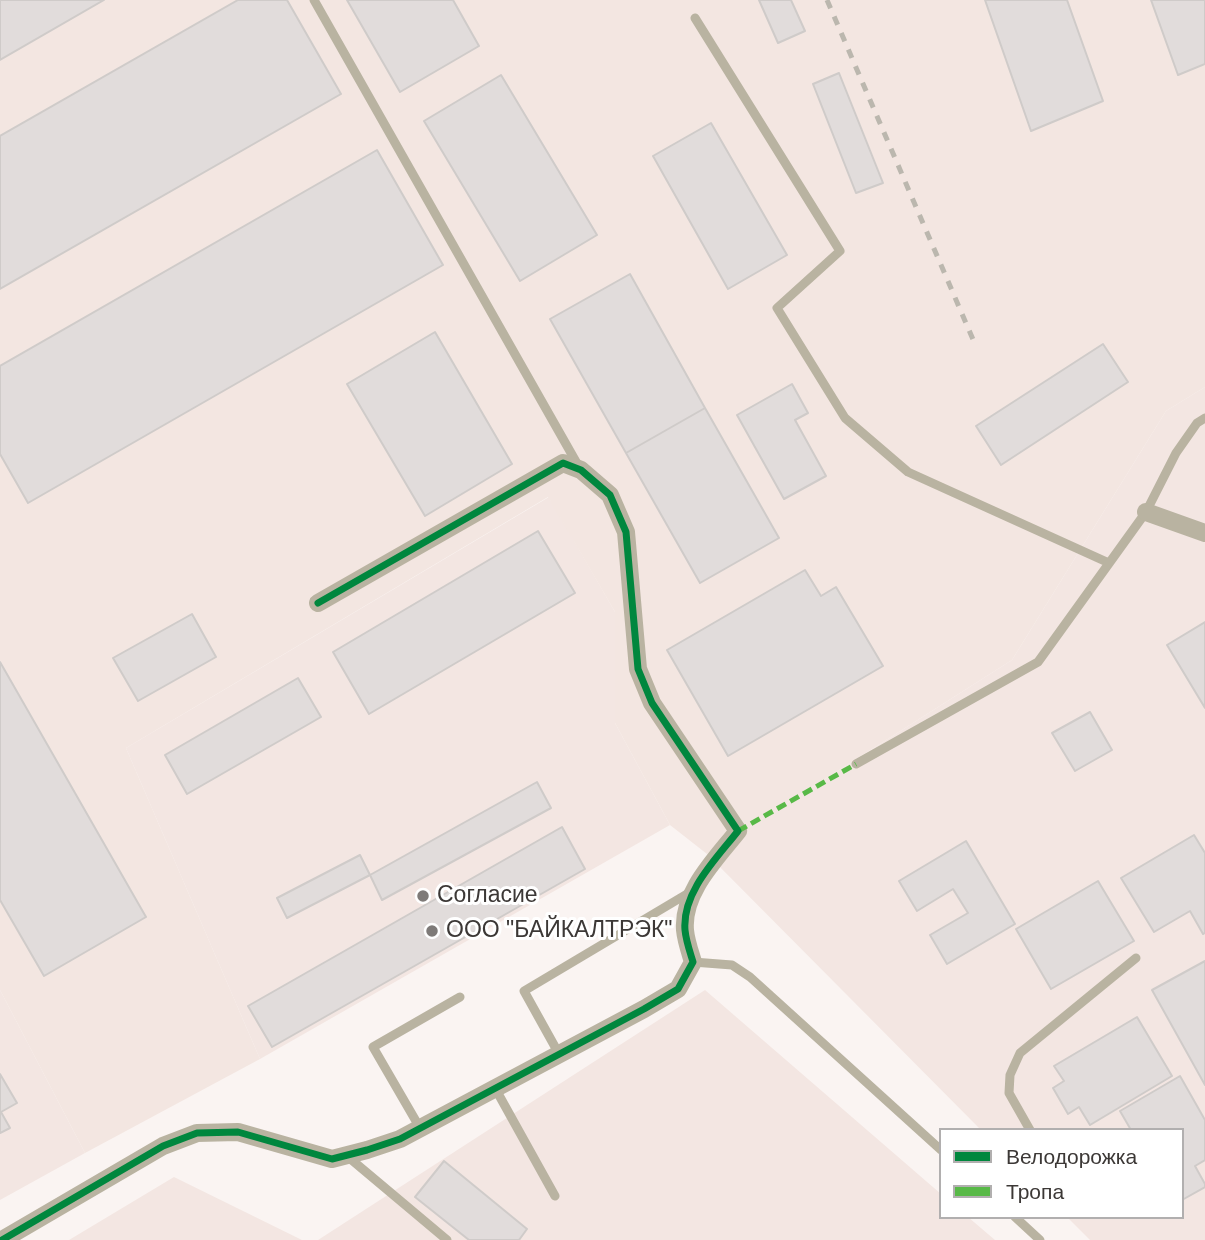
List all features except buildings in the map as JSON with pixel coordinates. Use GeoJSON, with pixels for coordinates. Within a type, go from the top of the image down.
{"type":"FeatureCollection","features":[{"type":"Feature","properties":{"kind":"street"},"geometry":{"type":"LineString","coordinates":[[2,1240],[163,1146],[197,1133],[238,1132],[332,1159],[400,1139],[678,989],[693,962],[685,932],[686,910],[700,880],[738,831],[652,703],[638,669],[626,532],[610,495],[581,470],[563,463],[318,603]]}},
{"type":"Feature","properties":{"kind":"street"},"geometry":{"type":"LineString","coordinates":[[1146,512],[1205,533]]}},
{"type":"Feature","properties":{"kind":"lane"},"geometry":{"type":"LineString","coordinates":[[314,0],[581,470]]}},
{"type":"Feature","properties":{"kind":"lane"},"geometry":{"type":"LineString","coordinates":[[695,18],[840,251],[777,308],[845,418],[908,472],[1109,563]]}},
{"type":"Feature","properties":{"kind":"lane"},"geometry":{"type":"LineString","coordinates":[[856,764],[1038,662],[1146,512],[1176,453],[1197,424],[1205,418]]}},
{"type":"Feature","properties":{"kind":"lane"},"geometry":{"type":"LineString","coordinates":[[558,1054],[523,991],[696,889]]}},
{"type":"Feature","properties":{"kind":"lane"},"geometry":{"type":"LineString","coordinates":[[1029,1128],[1009,1093],[1010,1075],[1020,1053],[1136,958]]}},
{"type":"Feature","properties":{"kind":"lane"},"geometry":{"type":"LineString","coordinates":[[693,962],[732,965],[750,977],[939,1148]]}},
{"type":"Feature","properties":{"kind":"lane"},"geometry":{"type":"LineString","coordinates":[[420,1128],[373,1047],[460,997]]}},
{"type":"Feature","properties":{"kind":"lane"},"geometry":{"type":"LineString","coordinates":[[495,1088],[555,1196]]}},
{"type":"Feature","properties":{"kind":"lane"},"geometry":{"type":"LineString","coordinates":[[347,1156],[447,1240]]}},
{"type":"Feature","properties":{"kind":"lane"},"geometry":{"type":"LineString","coordinates":[[1017,1219],[1040,1240]]}},
{"type":"Feature","properties":{"kind":"shaded area"},"geometry":{"type":"Polygon","coordinates":[[[0,0],[1205,0],[1205,387],[1166,411],[1012,660],[707,854],[670,825],[615,723],[615,612],[548,497],[126,748],[260,1059],[85,1153],[0,990],[0,0]]]}},
{"type":"Feature","properties":{"kind":"shaded area"},"geometry":{"type":"Polygon","coordinates":[[[1205,387],[1205,1240],[1090,1240],[1069,1219],[1184,1219],[1184,1128],[979,1128],[707,854],[1012,660],[1166,411],[1205,387]]]}},
{"type":"Feature","properties":{"kind":"shaded area"},"geometry":{"type":"Polygon","coordinates":[[[549,497],[615,612],[615,723],[670,825],[260,1059],[126,748],[549,497]]]}},
{"type":"Feature","properties":{"kind":"shaded area"},"geometry":{"type":"Polygon","coordinates":[[[0,990],[85,1153],[0,1200],[0,990]]]}},
{"type":"Feature","properties":{"kind":"shaded area"},"geometry":{"type":"Polygon","coordinates":[[[705,990],[939,1192],[939,1219],[970,1219],[995,1240],[318,1240],[705,990]]]}},
{"type":"Feature","properties":{"kind":"shaded area"},"geometry":{"type":"Polygon","coordinates":[[[174,1177],[302,1240],[69,1240],[174,1177]]]}},
{"type":"Feature","properties":{"kind":"railway"},"geometry":{"type":"LineString","coordinates":[[827,0],[975,344]]}},
{"type":"Feature","properties":{"kind":"marked path"},"geometry":{"type":"LineString","coordinates":[[738,831],[856,764]]}},
{"type":"Feature","properties":{"kind":"cycle path"},"geometry":{"type":"LineString","coordinates":[[2,1240],[163,1146],[197,1133],[238,1132],[332,1159],[400,1139],[678,989],[693,962],[685,930],[689,902],[702,877],[738,831],[652,703],[638,669],[626,532],[610,495],[581,470],[563,463],[318,603]]}},
{"type":"Feature","properties":{"kind":"place","name":"Согласие"},"geometry":{"type":"Point","coordinates":[423,896]}},
{"type":"Feature","properties":{"kind":"place","name":"ООО \"БАЙКАЛТРЭК\""},"geometry":{"type":"Point","coordinates":[432,931]}}]}
